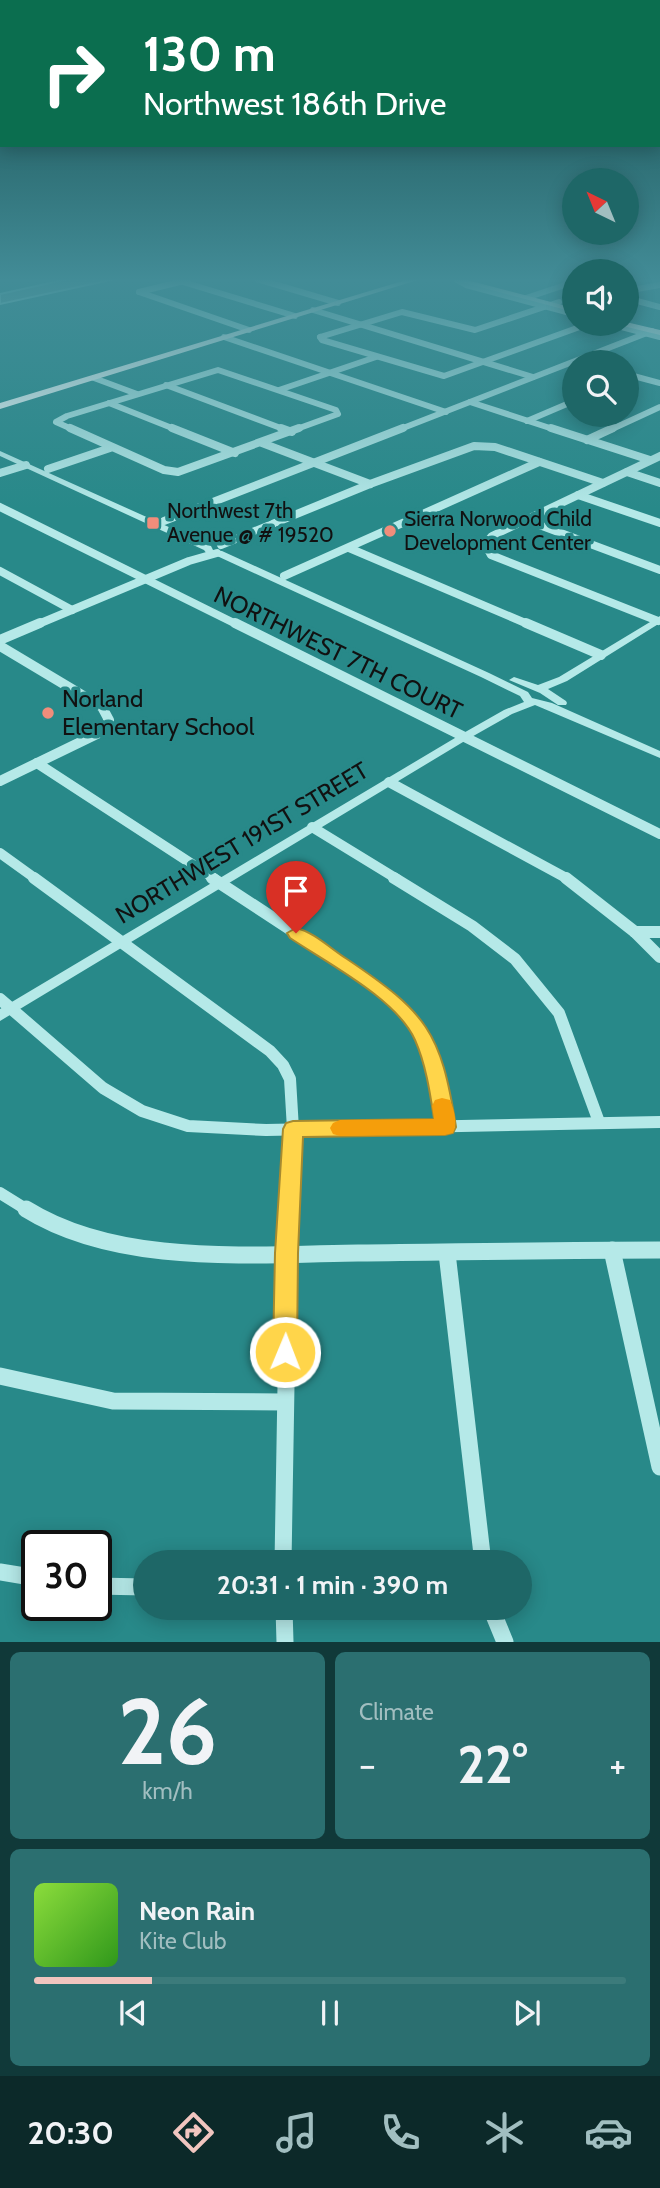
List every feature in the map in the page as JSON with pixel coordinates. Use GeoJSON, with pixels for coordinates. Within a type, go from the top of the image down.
{"type":"FeatureCollection","features":[{"type":"Feature","properties":{"kind":"main road"},"geometry":{"type":"LineString","coordinates":[[0,406],[163,356]]}},
{"type":"Feature","properties":{"kind":"street"},"geometry":{"type":"LineString","coordinates":[[278,356],[446,412]]}},
{"type":"Feature","properties":{"kind":"street"},"geometry":{"type":"LineString","coordinates":[[372,356],[444,376],[501,356]]}},
{"type":"Feature","properties":{"kind":"street"},"geometry":{"type":"LineString","coordinates":[[462,356],[533,377]]}},
{"type":"Feature","properties":{"kind":"street"},"geometry":{"type":"LineString","coordinates":[[279,390],[376,357]]}},
{"type":"Feature","properties":{"kind":"street"},"geometry":{"type":"LineString","coordinates":[[164,521],[562,368]]}},
{"type":"Feature","properties":{"kind":"street"},"geometry":{"type":"LineString","coordinates":[[218,370],[336,410],[338,414],[235,453],[183,471],[172,472],[55,422],[166,386],[218,370]]}},
{"type":"Feature","properties":{"kind":"street"},"geometry":{"type":"LineString","coordinates":[[94,377],[137,394]]}},
{"type":"Feature","properties":{"kind":"street"},"geometry":{"type":"LineString","coordinates":[[639,377],[660,383]]}},
{"type":"Feature","properties":{"kind":"street"},"geometry":{"type":"LineString","coordinates":[[166,386],[292,432]]}},
{"type":"Feature","properties":{"kind":"street"},"geometry":{"type":"LineString","coordinates":[[470,402],[650,460]]}},
{"type":"Feature","properties":{"kind":"street"},"geometry":{"type":"LineString","coordinates":[[109,403],[235,453]]}},
{"type":"Feature","properties":{"kind":"street"},"geometry":{"type":"LineString","coordinates":[[527,421],[562,406]]}},
{"type":"Feature","properties":{"kind":"street"},"geometry":{"type":"LineString","coordinates":[[587,440],[660,407]]}},
{"type":"Feature","properties":{"kind":"street"},"geometry":{"type":"LineString","coordinates":[[262,443],[370,484]]}},
{"type":"Feature","properties":{"kind":"street"},"geometry":{"type":"LineString","coordinates":[[0,639],[370,484],[474,446],[495,447],[603,484]]}},
{"type":"Feature","properties":{"kind":"street"},"geometry":{"type":"LineString","coordinates":[[0,447],[164,521],[218,549],[284,576],[660,755]]}},
{"type":"Feature","properties":{"kind":"street"},"geometry":{"type":"LineString","coordinates":[[48,469],[110,447]]}},
{"type":"Feature","properties":{"kind":"street"},"geometry":{"type":"LineString","coordinates":[[0,453],[218,549],[536,695],[660,747]]}},
{"type":"Feature","properties":{"kind":"street"},"geometry":{"type":"LineString","coordinates":[[659,620],[491,555],[485,544],[492,536],[660,456]]}},
{"type":"Feature","properties":{"kind":"street"},"geometry":{"type":"LineString","coordinates":[[284,576],[539,462]]}},
{"type":"Feature","properties":{"kind":"street"},"geometry":{"type":"LineString","coordinates":[[0,473],[26,465]]}},
{"type":"Feature","properties":{"kind":"street"},"geometry":{"type":"LineString","coordinates":[[627,472],[660,483]]}},
{"type":"Feature","properties":{"kind":"street"},"geometry":{"type":"LineString","coordinates":[[579,495],[660,523]]}},
{"type":"Feature","properties":{"kind":"street","name":"NORTHWEST 7TH COURT"},"geometry":{"type":"LineString","coordinates":[[2,509],[660,834]]}},
{"type":"Feature","properties":{"kind":"street"},"geometry":{"type":"LineString","coordinates":[[526,520],[660,570]]}},
{"type":"Feature","properties":{"kind":"street"},"geometry":{"type":"LineString","coordinates":[[349,548],[601,654]]}},
{"type":"Feature","properties":{"kind":"street"},"geometry":{"type":"LineString","coordinates":[[0,571],[72,610]]}},
{"type":"Feature","properties":{"kind":"street","name":"NORTHWEST 191ST STREET"},"geometry":{"type":"LineString","coordinates":[[6,1013],[659,620]]}},
{"type":"Feature","properties":{"kind":"street"},"geometry":{"type":"LineString","coordinates":[[0,646],[102,707],[109,720],[99,733],[0,781]]}},
{"type":"Feature","properties":{"kind":"street"},"geometry":{"type":"LineString","coordinates":[[37,763],[382,991],[406,1012],[424,1037],[439,1083],[445,1127]]}},
{"type":"Feature","properties":{"kind":"street"},"geometry":{"type":"LineString","coordinates":[[389,782],[565,877],[635,932],[660,957]]}},
{"type":"Feature","properties":{"kind":"street"},"geometry":{"type":"LineString","coordinates":[[312,827],[472,926],[515,959],[559,1013],[599,1122]]}},
{"type":"Feature","properties":{"kind":"street"},"geometry":{"type":"LineString","coordinates":[[0,853],[270,1051],[283,1065],[290,1079],[293,1129],[286,1253],[283,1550]]}},
{"type":"Feature","properties":{"kind":"street"},"geometry":{"type":"LineString","coordinates":[[635,932],[660,932]]}},
{"type":"Feature","properties":{"kind":"street"},"geometry":{"type":"LineString","coordinates":[[0,999],[6,1013],[108,1091],[142,1111],[172,1123],[210,1128],[293,1129],[660,1122]]}},
{"type":"Feature","properties":{"kind":"street"},"geometry":{"type":"LineString","coordinates":[[0,1193],[16,1205],[69,1231],[171,1253],[660,1250]]}},
{"type":"Feature","properties":{"kind":"street"},"geometry":{"type":"LineString","coordinates":[[612,1250],[660,1467]]}},
{"type":"Feature","properties":{"kind":"street"},"geometry":{"type":"LineString","coordinates":[[447,1253],[481,1550]]}},
{"type":"Feature","properties":{"kind":"street"},"geometry":{"type":"LineString","coordinates":[[0,1376],[113,1401],[285,1402]]}},
{"type":"Feature","properties":{"kind":"street"},"geometry":{"type":"LineString","coordinates":[[0,1572],[21,1575]]}},
{"type":"Feature","properties":{"kind":"street"},"geometry":{"type":"LineString","coordinates":[[112,1586],[133,1587]]}},
{"type":"Feature","properties":{"kind":"street"},"geometry":{"type":"LineString","coordinates":[[284,1620],[285,1642]]}},
{"type":"Feature","properties":{"kind":"street"},"geometry":{"type":"LineString","coordinates":[[496,1620],[505,1642]]}},
{"type":"Feature","properties":{"kind":"slow traffic"},"geometry":{"type":"LineString","coordinates":[[340,1128],[445,1127],[442,1106]]}},
{"type":"Feature","properties":{"kind":"place","name":"Northwest 7th Avenue @ # 19520"},"geometry":{"type":"Point","coordinates":[153,523]}},
{"type":"Feature","properties":{"kind":"place","name":"Sierra Norwood Child Development Center"},"geometry":{"type":"Point","coordinates":[390,531]}},
{"type":"Feature","properties":{"kind":"place","name":"Norland Elementary School"},"geometry":{"type":"Point","coordinates":[48,713]}},
{"type":"Feature","properties":{"kind":"route"},"geometry":{"type":"LineString","coordinates":[[285,1352],[286,1253],[293,1129],[445,1127],[439,1083],[424,1037],[406,1012],[382,991],[296,933]]}}]}
